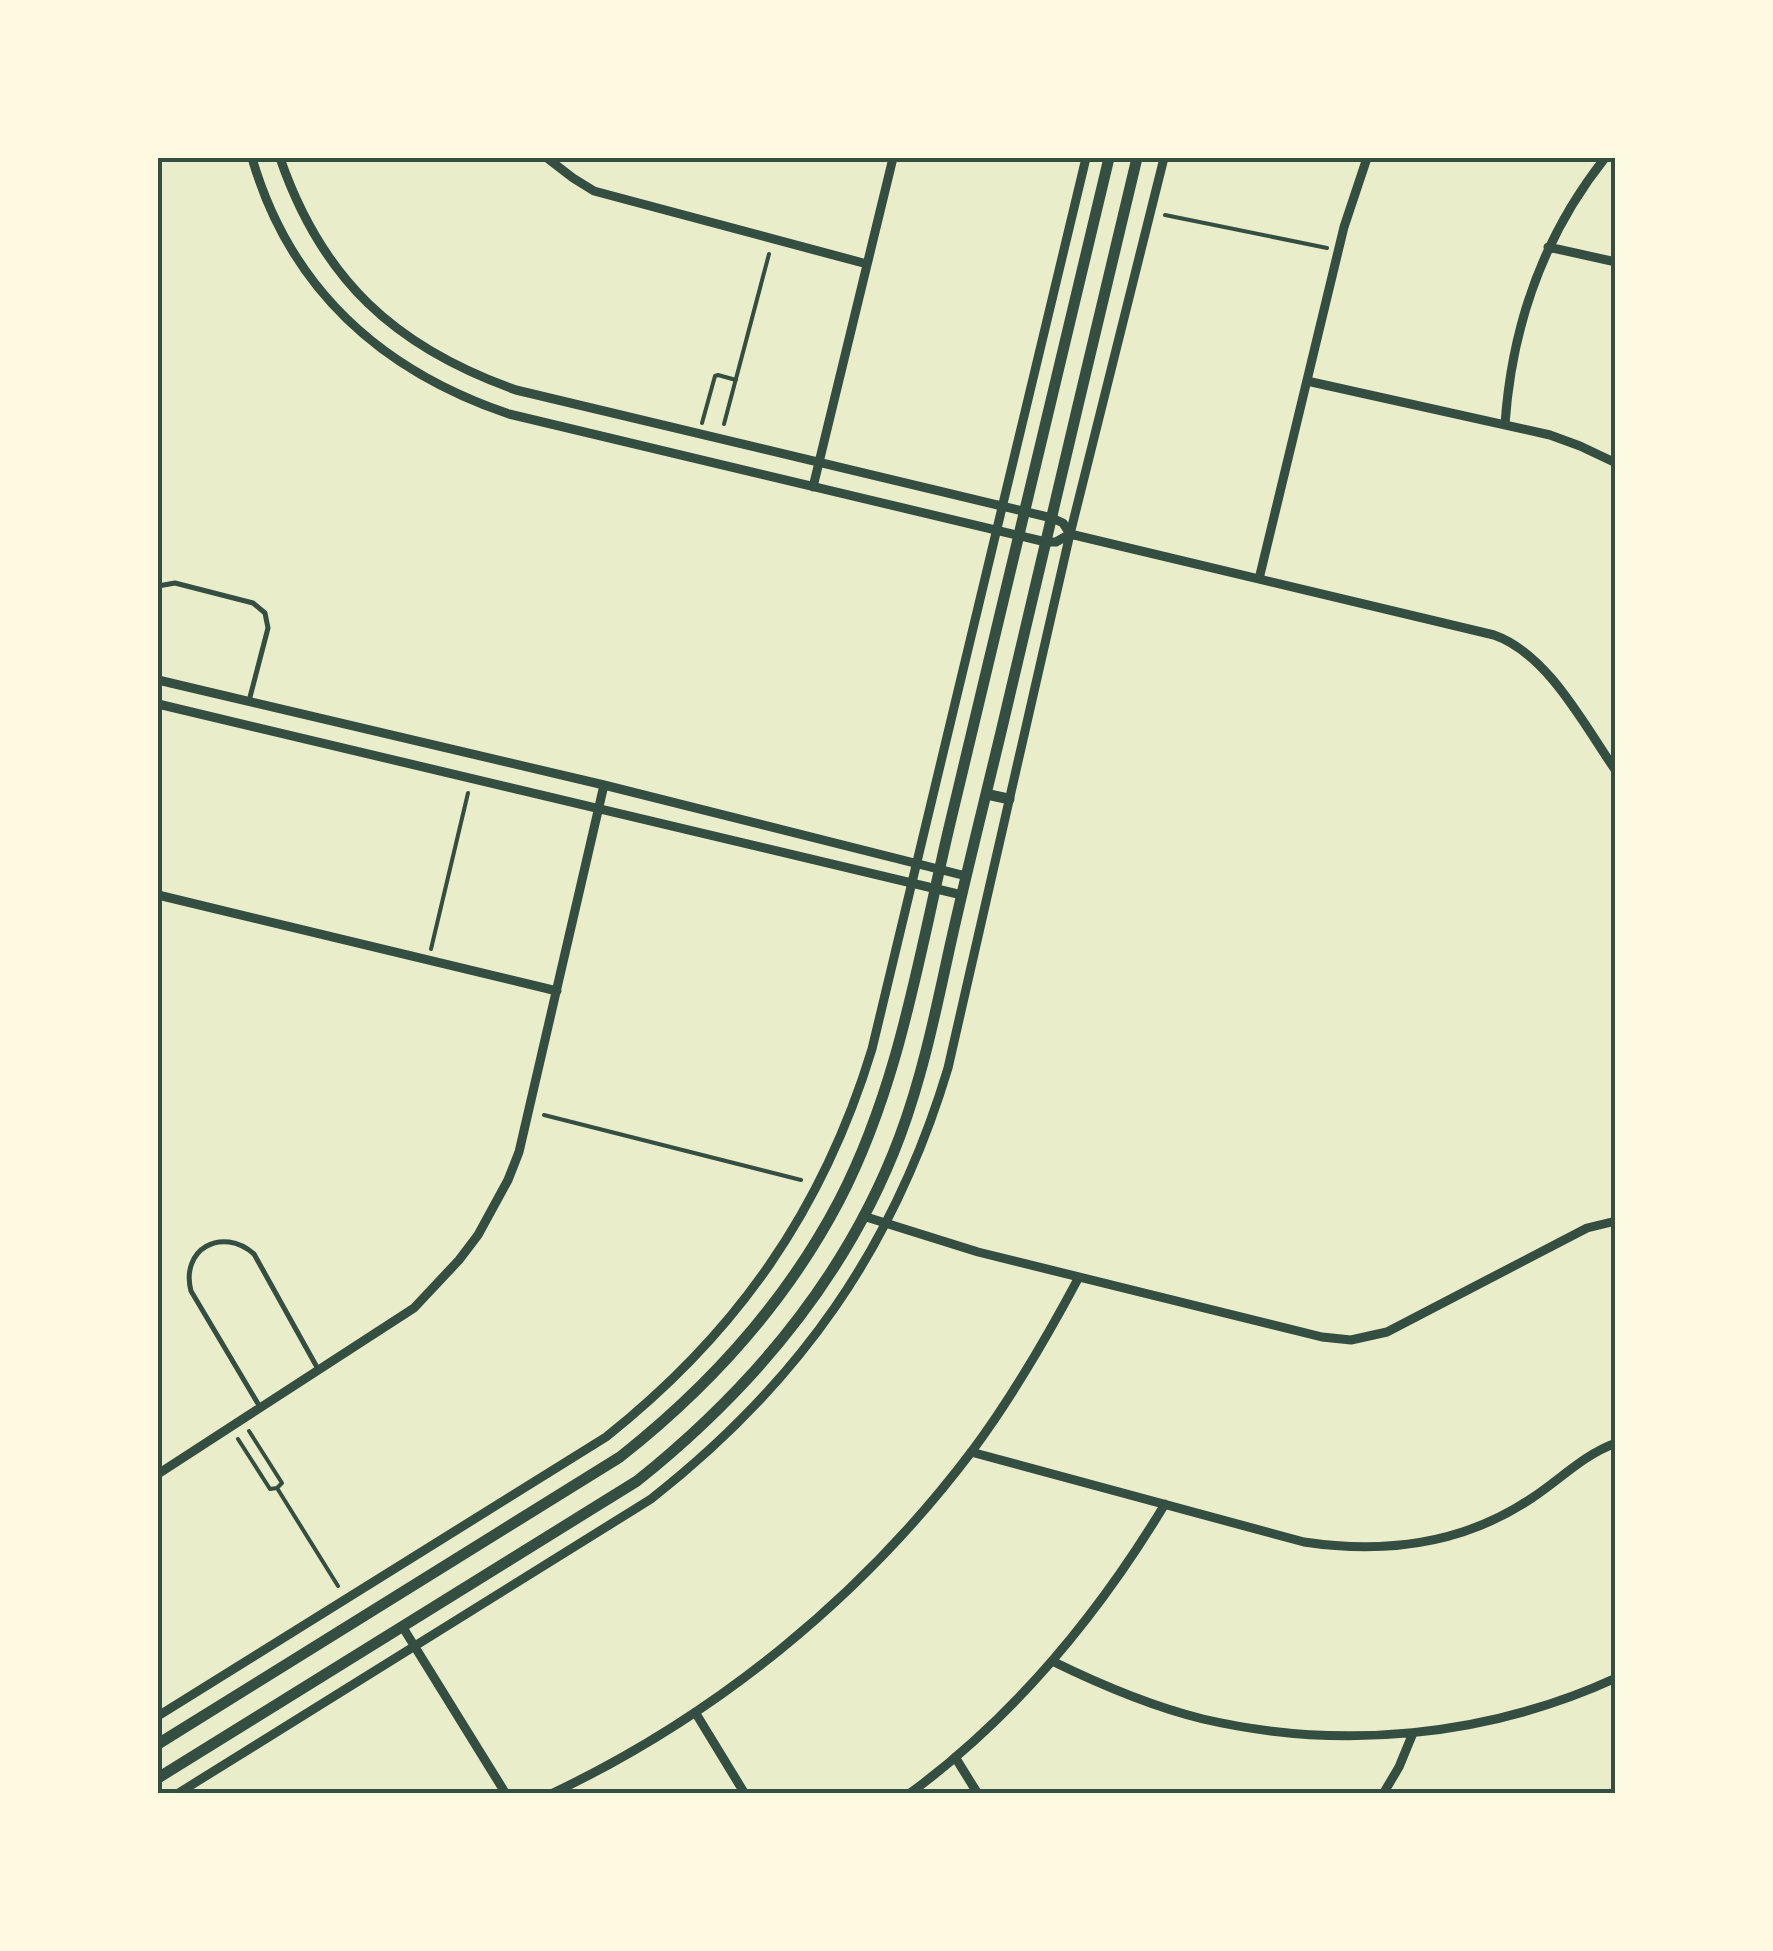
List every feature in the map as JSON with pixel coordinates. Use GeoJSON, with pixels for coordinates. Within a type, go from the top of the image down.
{"type":"FeatureCollection","features":[{"type":"Feature","properties":{"kind":"street"},"geometry":{"type":"LineString","coordinates":[[252,158],[266,197],[301,263],[323,293],[376,345],[407,368],[456,394],[509,414],[996,531],[1046,542],[1056,542],[1070,534],[1494,635],[1510,641],[1541,664],[1616,771]]}},
{"type":"Feature","properties":{"kind":"street"},"geometry":{"type":"LineString","coordinates":[[280,158],[291,188],[324,250],[368,303],[422,347],[452,364],[516,390],[1052,518],[1063,523],[1070,534]]}},
{"type":"Feature","properties":{"kind":"street"},"geometry":{"type":"LineString","coordinates":[[547,158],[594,191],[867,264]]}},
{"type":"Feature","properties":{"kind":"street"},"geometry":{"type":"LineString","coordinates":[[813,487],[892,158]]}},
{"type":"Feature","properties":{"kind":"street"},"geometry":{"type":"LineString","coordinates":[[158,1716],[606,1437],[696,1358],[776,1259],[834,1156],[872,1050],[1086,158]]}},
{"type":"Feature","properties":{"kind":"street"},"geometry":{"type":"LineString","coordinates":[[158,1744],[620,1457],[684,1404],[743,1342],[820,1235],[872,1129],[897,1054],[1109,158]]}},
{"type":"Feature","properties":{"kind":"street"},"geometry":{"type":"LineString","coordinates":[[158,1778],[637,1481],[703,1425],[765,1360],[820,1288],[863,1216],[899,1140],[920,1075],[1137,158]]}},
{"type":"Feature","properties":{"kind":"street"},"geometry":{"type":"LineString","coordinates":[[177,1794],[651,1499],[720,1441],[784,1375],[866,1262],[922,1148],[948,1068],[1070,534],[1164,158]]}},
{"type":"Feature","properties":{"kind":"street"},"geometry":{"type":"LineString","coordinates":[[1259,579],[1339,250],[1367,158]]}},
{"type":"Feature","properties":{"kind":"street"},"geometry":{"type":"LineString","coordinates":[[1505,424],[1509,378],[1526,304],[1548,247],[1605,158]]}},
{"type":"Feature","properties":{"kind":"street"},"geometry":{"type":"LineString","coordinates":[[1548,247],[1616,262]]}},
{"type":"Feature","properties":{"kind":"street"},"geometry":{"type":"LineString","coordinates":[[1307,381],[1550,435],[1616,463]]}},
{"type":"Feature","properties":{"kind":"street"},"geometry":{"type":"LineString","coordinates":[[158,680],[604,785],[966,876]]}},
{"type":"Feature","properties":{"kind":"street"},"geometry":{"type":"LineString","coordinates":[[158,704],[962,895]]}},
{"type":"Feature","properties":{"kind":"street"},"geometry":{"type":"LineString","coordinates":[[158,1474],[414,1308],[459,1260],[486,1221],[508,1180],[530,1111],[604,785]]}},
{"type":"Feature","properties":{"kind":"street"},"geometry":{"type":"LineString","coordinates":[[986,794],[1009,799]]}},
{"type":"Feature","properties":{"kind":"street"},"geometry":{"type":"LineString","coordinates":[[158,895],[556,992]]}},
{"type":"Feature","properties":{"kind":"street"},"geometry":{"type":"LineString","coordinates":[[863,1216],[978,1252],[1322,1337],[1351,1340],[1386,1332],[1587,1228],[1616,1221]]}},
{"type":"Feature","properties":{"kind":"street"},"geometry":{"type":"LineString","coordinates":[[551,1794],[619,1759],[695,1712],[760,1665],[846,1592],[912,1524],[971,1452],[1025,1374],[1079,1277]]}},
{"type":"Feature","properties":{"kind":"street"},"geometry":{"type":"LineString","coordinates":[[971,1452],[1304,1542],[1361,1548],[1418,1544],[1448,1537],[1504,1514],[1588,1456],[1616,1443]]}},
{"type":"Feature","properties":{"kind":"street"},"geometry":{"type":"LineString","coordinates":[[909,1794],[989,1726],[1052,1661],[1113,1586],[1165,1504]]}},
{"type":"Feature","properties":{"kind":"street"},"geometry":{"type":"LineString","coordinates":[[402,1626],[506,1794]]}},
{"type":"Feature","properties":{"kind":"street"},"geometry":{"type":"LineString","coordinates":[[1052,1661],[1100,1684],[1201,1718],[1306,1735],[1360,1736],[1459,1727],[1548,1704],[1616,1678]]}},
{"type":"Feature","properties":{"kind":"street"},"geometry":{"type":"LineString","coordinates":[[695,1712],[745,1794]]}},
{"type":"Feature","properties":{"kind":"street"},"geometry":{"type":"LineString","coordinates":[[1383,1794],[1414,1733]]}},
{"type":"Feature","properties":{"kind":"street"},"geometry":{"type":"LineString","coordinates":[[955,1757],[978,1794]]}},
{"type":"Feature","properties":{"kind":"lane"},"geometry":{"type":"LineString","coordinates":[[158,586],[175,583],[253,603],[265,613],[268,628],[249,701]]}},
{"type":"Feature","properties":{"kind":"lane"},"geometry":{"type":"LineString","coordinates":[[260,1407],[191,1291],[191,1264],[209,1244],[228,1241],[254,1254],[318,1370]]}},
{"type":"Feature","properties":{"kind":"path"},"geometry":{"type":"LineString","coordinates":[[1150,212],[1339,250]]}},
{"type":"Feature","properties":{"kind":"path"},"geometry":{"type":"LineString","coordinates":[[720,438],[773,239]]}},
{"type":"Feature","properties":{"kind":"path"},"geometry":{"type":"LineString","coordinates":[[699,433],[715,376],[736,380]]}},
{"type":"Feature","properties":{"kind":"path"},"geometry":{"type":"LineString","coordinates":[[428,960],[471,778]]}},
{"type":"Feature","properties":{"kind":"path"},"geometry":{"type":"LineString","coordinates":[[530,1111],[819,1185]]}},
{"type":"Feature","properties":{"kind":"path"},"geometry":{"type":"LineString","coordinates":[[230,1426],[270,1489],[276,1488],[281,1481],[242,1419]]}},
{"type":"Feature","properties":{"kind":"path"},"geometry":{"type":"LineString","coordinates":[[276,1488],[346,1599]]}}]}
